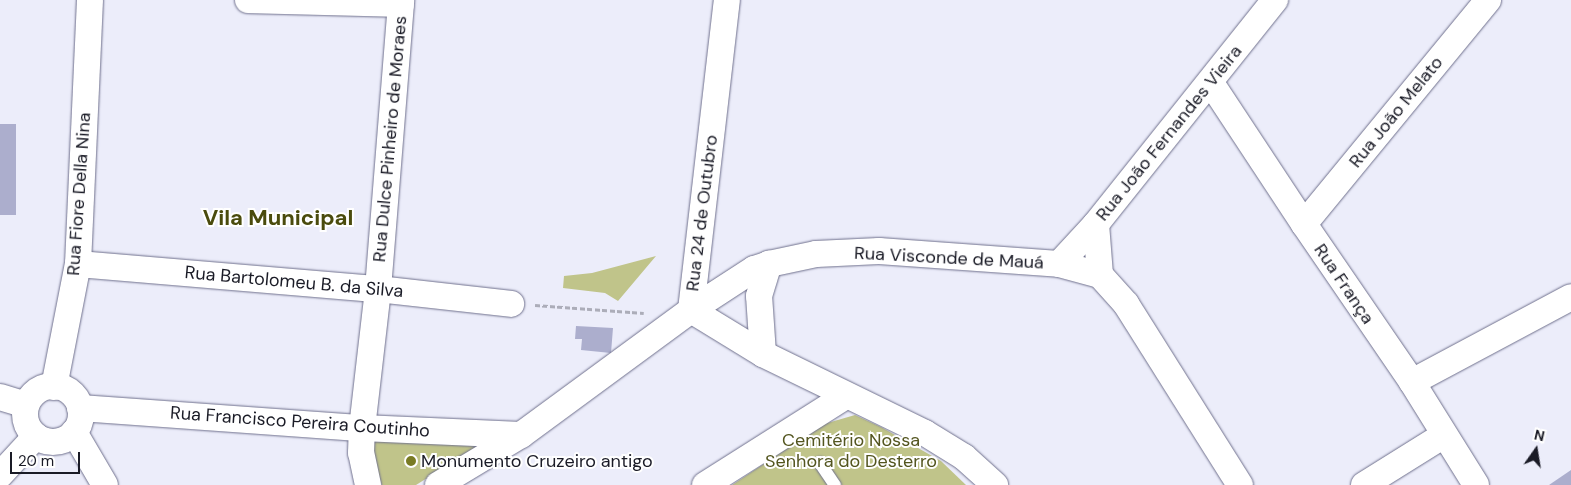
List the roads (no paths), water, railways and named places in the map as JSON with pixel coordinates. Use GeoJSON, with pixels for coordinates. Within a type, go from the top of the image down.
{"type":"FeatureCollection","features":[{"type":"Feature","properties":{"kind":"street","name":"Rua Fiore Della Nina"},"geometry":{"type":"LineString","coordinates":[[54,387],[78,264],[90,0]]}},
{"type":"Feature","properties":{"kind":"street"},"geometry":{"type":"LineString","coordinates":[[248,0],[401,2]]}},
{"type":"Feature","properties":{"kind":"street","name":"Rua 24 de Outubro"},"geometry":{"type":"LineString","coordinates":[[727,0],[691,310],[763,354],[925,434],[964,457],[995,485]]}},
{"type":"Feature","properties":{"kind":"street","name":"Rua João Fernandes Vieira"},"geometry":{"type":"LineString","coordinates":[[1059,264],[1096,224],[1211,83],[1275,0]]}},
{"type":"Feature","properties":{"kind":"street","name":"Rua João Melato"},"geometry":{"type":"LineString","coordinates":[[1304,224],[1488,0]]}},
{"type":"Feature","properties":{"kind":"street","name":"Rua Dulce Pinheiro de Moraes"},"geometry":{"type":"LineString","coordinates":[[368,485],[361,452],[362,428],[378,289],[401,2]]}},
{"type":"Feature","properties":{"kind":"street","name":"Rua França"},"geometry":{"type":"LineString","coordinates":[[1211,83],[1412,382],[1476,485]]}},
{"type":"Feature","properties":{"kind":"street"},"geometry":{"type":"LineString","coordinates":[[1096,224],[1100,275],[1126,304],[1240,485]]}},
{"type":"Feature","properties":{"kind":"street","name":"Rua Visconde de Mauá"},"geometry":{"type":"LineString","coordinates":[[438,485],[521,435],[691,310],[754,269],[816,254],[879,251],[1059,264],[1100,275]]}},
{"type":"Feature","properties":{"kind":"street","name":"Rua Bartolomeu B. da Silva"},"geometry":{"type":"LineString","coordinates":[[78,264],[378,289],[510,304]]}},
{"type":"Feature","properties":{"kind":"street"},"geometry":{"type":"LineString","coordinates":[[763,354],[759,296],[770,264]]}},
{"type":"Feature","properties":{"kind":"street"},"geometry":{"type":"LineString","coordinates":[[1412,382],[1571,297]]}},
{"type":"Feature","properties":{"kind":"street"},"geometry":{"type":"LineString","coordinates":[[77,420],[68,437],[52,442],[36,436],[26,422],[26,405],[37,391],[54,387],[70,393],[77,420],[105,485]]}},
{"type":"Feature","properties":{"kind":"street"},"geometry":{"type":"LineString","coordinates":[[705,485],[846,396]]}},
{"type":"Feature","properties":{"kind":"street"},"geometry":{"type":"LineString","coordinates":[[0,397],[26,405]]}},
{"type":"Feature","properties":{"kind":"street","name":"Rua Francisco Pereira Coutinho"},"geometry":{"type":"LineString","coordinates":[[77,420],[362,428],[521,435]]}},
{"type":"Feature","properties":{"kind":"street"},"geometry":{"type":"LineString","coordinates":[[1364,485],[1444,435]]}},
{"type":"Feature","properties":{"kind":"street"},"geometry":{"type":"LineString","coordinates":[[0,475],[36,436]]}},
{"type":"Feature","properties":{"kind":"lane"},"geometry":{"type":"LineString","coordinates":[[820,463],[835,485]]}},
{"type":"Feature","properties":{"kind":"place","name":"Monumento Cruzeiro antigo"},"geometry":{"type":"Point","coordinates":[411,461]}},
{"type":"Feature","properties":{"kind":"district","name":"Vila Municipal"},"geometry":{"type":"Point","coordinates":[278,218]}},
{"type":"Feature","properties":{"kind":"park label","name":"Cemitério Nossa Senhora do Desterro"},"geometry":{"type":"Point","coordinates":[851,451]}}]}
